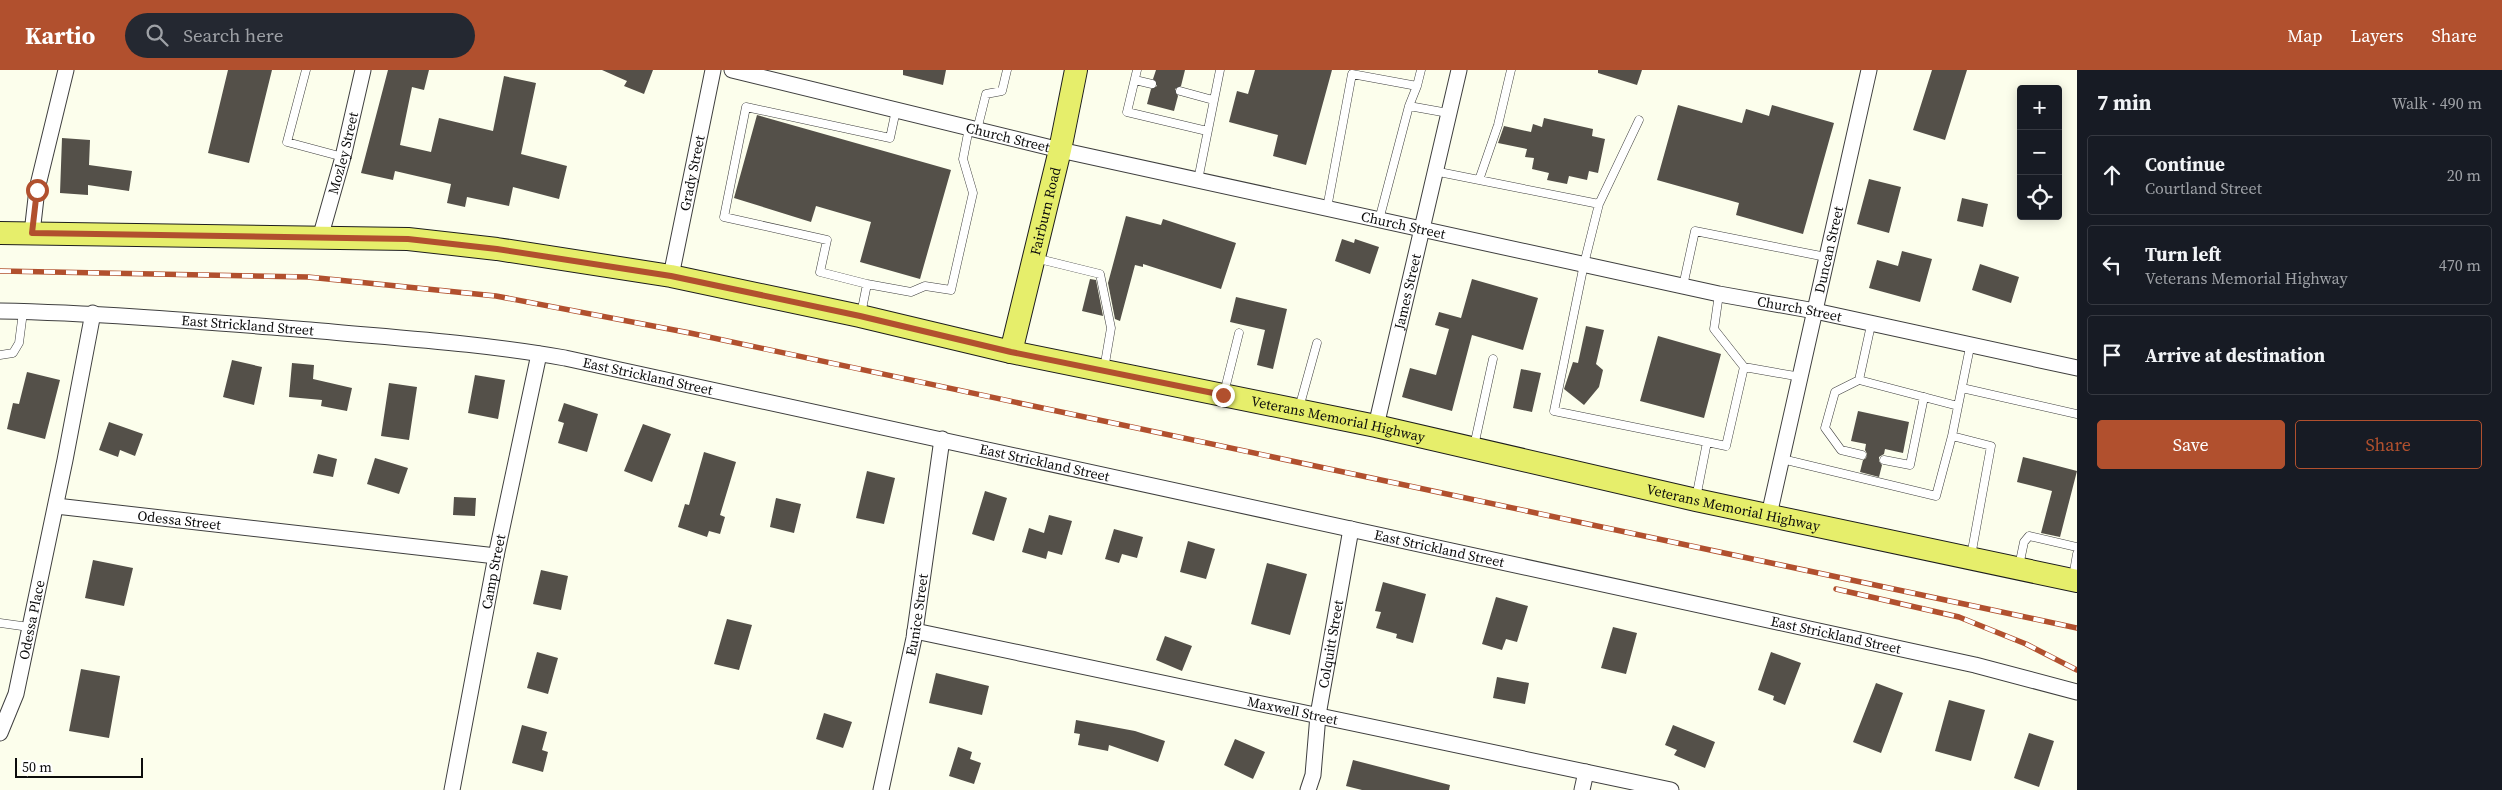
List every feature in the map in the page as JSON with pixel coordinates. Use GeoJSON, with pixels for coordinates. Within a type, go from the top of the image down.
{"type":"FeatureCollection","features":[{"type":"Feature","properties":{"kind":"main road","name":"Fairburn Road"},"geometry":{"type":"LineString","coordinates":[[1011,352],[1060,150],[1076,70]]}},
{"type":"Feature","properties":{"kind":"main road","name":"Veterans Memorial Highway"},"geometry":{"type":"LineString","coordinates":[[0,233],[408,239],[497,249],[671,276],[860,316],[1011,352],[1376,426],[1696,500],[2074,581]]}},
{"type":"Feature","properties":{"kind":"street"},"geometry":{"type":"LineString","coordinates":[[32,233],[37,190],[66,70]]}},
{"type":"Feature","properties":{"kind":"street","name":"Mozley Street"},"geometry":{"type":"LineString","coordinates":[[320,238],[343,157],[363,70]]}},
{"type":"Feature","properties":{"kind":"street","name":"Grady Street"},"geometry":{"type":"LineString","coordinates":[[671,276],[713,70]]}},
{"type":"Feature","properties":{"kind":"street","name":"Church Street"},"geometry":{"type":"LineString","coordinates":[[732,70],[1060,150],[1719,294],[1815,311],[1970,347],[2077,368]]}},
{"type":"Feature","properties":{"kind":"street","name":"James Street"},"geometry":{"type":"LineString","coordinates":[[1376,426],[1420,229],[1459,70]]}},
{"type":"Feature","properties":{"kind":"street","name":"Duncan Street"},"geometry":{"type":"LineString","coordinates":[[1769,515],[1869,70]]}},
{"type":"Feature","properties":{"kind":"street","name":"East Strickland Street"},"geometry":{"type":"LineString","coordinates":[[0,311],[92,313],[418,339],[539,354],[942,439],[1975,665],[2077,692]]}},
{"type":"Feature","properties":{"kind":"street"},"geometry":{"type":"LineString","coordinates":[[56,506],[92,313]]}},
{"type":"Feature","properties":{"kind":"street","name":"Camp Street"},"geometry":{"type":"LineString","coordinates":[[452,790],[496,556],[539,354]]}},
{"type":"Feature","properties":{"kind":"street","name":"Eunice Street"},"geometry":{"type":"LineString","coordinates":[[881,790],[915,631],[942,439]]}},
{"type":"Feature","properties":{"kind":"street","name":"Odessa Street"},"geometry":{"type":"LineString","coordinates":[[56,506],[496,556]]}},
{"type":"Feature","properties":{"kind":"street","name":"Odessa Place"},"geometry":{"type":"LineString","coordinates":[[0,733],[16,694],[56,506]]}},
{"type":"Feature","properties":{"kind":"street","name":"Colquitt Street"},"geometry":{"type":"LineString","coordinates":[[1308,790],[1313,775],[1318,716],[1351,529]]}},
{"type":"Feature","properties":{"kind":"street","name":"Maxwell Street"},"geometry":{"type":"LineString","coordinates":[[915,631],[1671,790]]}},
{"type":"Feature","properties":{"kind":"street"},"geometry":{"type":"LineString","coordinates":[[1582,790],[1586,772]]}},
{"type":"Feature","properties":{"kind":"lane"},"geometry":{"type":"LineString","coordinates":[[306,70],[287,142],[343,157]]}},
{"type":"Feature","properties":{"kind":"lane"},"geometry":{"type":"LineString","coordinates":[[896,110],[890,138],[746,107],[724,217],[827,240],[820,272],[911,292],[925,286],[951,290],[973,193],[963,159],[986,94],[1002,91],[1007,70]]}},
{"type":"Feature","properties":{"kind":"lane"},"geometry":{"type":"LineString","coordinates":[[1137,70],[1127,112],[1207,130]]}},
{"type":"Feature","properties":{"kind":"lane"},"geometry":{"type":"LineString","coordinates":[[1198,180],[1220,70]]}},
{"type":"Feature","properties":{"kind":"lane"},"geometry":{"type":"LineString","coordinates":[[1379,220],[1409,106],[1421,70]]}},
{"type":"Feature","properties":{"kind":"lane"},"geometry":{"type":"LineString","coordinates":[[1479,180],[1498,124],[1511,70]]}},
{"type":"Feature","properties":{"kind":"lane"},"geometry":{"type":"LineString","coordinates":[[1327,208],[1352,74],[1417,86]]}},
{"type":"Feature","properties":{"kind":"lane"},"geometry":{"type":"LineString","coordinates":[[1135,80],[1152,84]]}},
{"type":"Feature","properties":{"kind":"lane"},"geometry":{"type":"LineString","coordinates":[[1180,92],[1213,100]]}},
{"type":"Feature","properties":{"kind":"lane"},"geometry":{"type":"LineString","coordinates":[[1409,106],[1448,113]]}},
{"type":"Feature","properties":{"kind":"lane"},"geometry":{"type":"LineString","coordinates":[[1638,120],[1599,204],[1584,264],[1554,411],[1726,446],[1744,367]]}},
{"type":"Feature","properties":{"kind":"lane"},"geometry":{"type":"LineString","coordinates":[[1434,171],[1599,204]]}},
{"type":"Feature","properties":{"kind":"lane"},"geometry":{"type":"LineString","coordinates":[[1683,286],[1695,231],[1826,257]]}},
{"type":"Feature","properties":{"kind":"lane"},"geometry":{"type":"LineString","coordinates":[[1034,257],[1100,274],[1111,328],[1104,371]]}},
{"type":"Feature","properties":{"kind":"lane"},"geometry":{"type":"LineString","coordinates":[[860,316],[868,284]]}},
{"type":"Feature","properties":{"kind":"lane"},"geometry":{"type":"LineString","coordinates":[[1719,294],[1714,329],[1744,367],[1801,377]]}},
{"type":"Feature","properties":{"kind":"lane"},"geometry":{"type":"LineString","coordinates":[[0,355],[13,353],[19,342],[23,312]]}},
{"type":"Feature","properties":{"kind":"lane"},"geometry":{"type":"LineString","coordinates":[[1859,380],[1871,325]]}},
{"type":"Feature","properties":{"kind":"lane"},"geometry":{"type":"LineString","coordinates":[[1223,395],[1239,333]]}},
{"type":"Feature","properties":{"kind":"lane"},"geometry":{"type":"LineString","coordinates":[[1299,410],[1317,343]]}},
{"type":"Feature","properties":{"kind":"lane"},"geometry":{"type":"LineString","coordinates":[[1782,460],[1936,496],[1952,436],[1970,347]]}},
{"type":"Feature","properties":{"kind":"lane"},"geometry":{"type":"LineString","coordinates":[[1473,448],[1493,359]]}},
{"type":"Feature","properties":{"kind":"lane"},"geometry":{"type":"LineString","coordinates":[[1862,455],[1840,450],[1825,428],[1835,392],[1859,380],[1958,406]]}},
{"type":"Feature","properties":{"kind":"lane"},"geometry":{"type":"LineString","coordinates":[[1962,388],[2077,414]]}},
{"type":"Feature","properties":{"kind":"lane"},"geometry":{"type":"LineString","coordinates":[[1884,460],[1910,465],[1924,397]]}},
{"type":"Feature","properties":{"kind":"lane"},"geometry":{"type":"LineString","coordinates":[[1952,436],[1991,446],[1970,558]]}},
{"type":"Feature","properties":{"kind":"lane"},"geometry":{"type":"LineString","coordinates":[[1696,500],[1707,442]]}},
{"type":"Feature","properties":{"kind":"lane"},"geometry":{"type":"LineString","coordinates":[[2018,568],[2024,542],[2029,536],[2077,547]]}},
{"type":"Feature","properties":{"kind":"lane"},"geometry":{"type":"LineString","coordinates":[[2074,581],[2077,554]]}},
{"type":"Feature","properties":{"kind":"lane"},"geometry":{"type":"LineString","coordinates":[[0,623],[29,627]]}},
{"type":"Feature","properties":{"kind":"building"},"geometry":{"type":"Polygon","coordinates":[[[228,70],[272,70],[249,163],[208,153],[228,70]]]}},
{"type":"Feature","properties":{"kind":"building"},"geometry":{"type":"Polygon","coordinates":[[[388,70],[429,70],[424,90],[412,87],[400,145],[431,152],[439,118],[493,131],[504,76],[536,83],[521,154],[567,166],[559,199],[513,187],[509,206],[467,197],[465,207],[447,203],[451,184],[395,171],[393,180],[361,173],[388,70]]]}},
{"type":"Feature","properties":{"kind":"building"},"geometry":{"type":"Polygon","coordinates":[[[602,70],[653,70],[644,94],[624,86],[627,81],[602,70]]]}},
{"type":"Feature","properties":{"kind":"building"},"geometry":{"type":"Polygon","coordinates":[[[903,70],[946,70],[943,85],[903,75],[903,70]]]}},
{"type":"Feature","properties":{"kind":"building"},"geometry":{"type":"Polygon","coordinates":[[[1156,70],[1185,70],[1181,86],[1175,89],[1178,96],[1174,111],[1147,104],[1151,89],[1157,86],[1153,79],[1156,70]]]}},
{"type":"Feature","properties":{"kind":"building"},"geometry":{"type":"Polygon","coordinates":[[[1255,70],[1332,70],[1306,165],[1273,156],[1278,135],[1229,122],[1237,91],[1248,94],[1255,70]]]}},
{"type":"Feature","properties":{"kind":"building"},"geometry":{"type":"Polygon","coordinates":[[[1598,70],[1642,70],[1637,85],[1598,73],[1598,70]]]}},
{"type":"Feature","properties":{"kind":"building"},"geometry":{"type":"Polygon","coordinates":[[[1932,70],[1967,70],[1945,140],[1913,130],[1932,70]]]}},
{"type":"Feature","properties":{"kind":"building"},"geometry":{"type":"Polygon","coordinates":[[[1678,105],[1742,123],[1746,109],[1769,116],[1772,105],[1834,123],[1803,234],[1736,215],[1739,203],[1657,180],[1678,105]]]}},
{"type":"Feature","properties":{"kind":"building"},"geometry":{"type":"Polygon","coordinates":[[[757,115],[951,170],[920,279],[860,262],[871,222],[816,206],[811,222],[734,198],[757,115]]]}},
{"type":"Feature","properties":{"kind":"building"},"geometry":{"type":"Polygon","coordinates":[[[1544,118],[1593,129],[1592,136],[1605,139],[1598,173],[1589,171],[1587,180],[1569,176],[1567,184],[1547,180],[1549,173],[1532,169],[1534,158],[1525,157],[1527,149],[1498,143],[1504,126],[1531,132],[1533,124],[1542,127],[1544,118]]]}},
{"type":"Feature","properties":{"kind":"building"},"geometry":{"type":"Polygon","coordinates":[[[62,138],[90,140],[89,165],[132,171],[129,191],[88,185],[88,195],[60,193],[62,138]]]}},
{"type":"Feature","properties":{"kind":"building"},"geometry":{"type":"Polygon","coordinates":[[[1869,179],[1901,187],[1889,233],[1857,224],[1869,179]]]}},
{"type":"Feature","properties":{"kind":"building"},"geometry":{"type":"Polygon","coordinates":[[[1962,198],[1988,204],[1983,227],[1957,221],[1962,198]]]}},
{"type":"Feature","properties":{"kind":"building"},"geometry":{"type":"Polygon","coordinates":[[[1126,216],[1161,225],[1163,219],[1236,243],[1221,289],[1143,264],[1143,267],[1135,265],[1120,321],[1115,319],[1108,283],[1126,216]]]}},
{"type":"Feature","properties":{"kind":"building"},"geometry":{"type":"Polygon","coordinates":[[[1342,239],[1354,243],[1355,239],[1379,247],[1370,274],[1335,261],[1342,239]]]}},
{"type":"Feature","properties":{"kind":"building"},"geometry":{"type":"Polygon","coordinates":[[[1902,251],[1932,259],[1920,302],[1869,288],[1877,260],[1898,266],[1902,251]]]}},
{"type":"Feature","properties":{"kind":"building"},"geometry":{"type":"Polygon","coordinates":[[[1980,264],[2019,277],[2011,303],[1972,290],[1980,264]]]}},
{"type":"Feature","properties":{"kind":"building"},"geometry":{"type":"Polygon","coordinates":[[[1090,279],[1096,280],[1103,316],[1082,311],[1090,279]]]}},
{"type":"Feature","properties":{"kind":"building"},"geometry":{"type":"Polygon","coordinates":[[[1472,279],[1538,298],[1523,350],[1472,335],[1452,411],[1402,397],[1410,368],[1436,375],[1449,329],[1435,325],[1439,312],[1461,318],[1472,279]]]}},
{"type":"Feature","properties":{"kind":"building"},"geometry":{"type":"Polygon","coordinates":[[[1236,297],[1287,309],[1273,369],[1257,365],[1265,330],[1230,322],[1236,297]]]}},
{"type":"Feature","properties":{"kind":"building"},"geometry":{"type":"Polygon","coordinates":[[[1586,326],[1604,330],[1596,364],[1603,370],[1599,387],[1584,405],[1564,389],[1573,362],[1578,363],[1586,326]]]}},
{"type":"Feature","properties":{"kind":"building"},"geometry":{"type":"Polygon","coordinates":[[[1658,336],[1721,354],[1704,418],[1640,401],[1658,336]]]}},
{"type":"Feature","properties":{"kind":"building"},"geometry":{"type":"Polygon","coordinates":[[[232,360],[262,367],[254,405],[223,397],[232,360]]]}},
{"type":"Feature","properties":{"kind":"building"},"geometry":{"type":"Polygon","coordinates":[[[292,363],[314,365],[313,379],[352,388],[347,411],[321,406],[322,400],[289,397],[292,363]]]}},
{"type":"Feature","properties":{"kind":"building"},"geometry":{"type":"Polygon","coordinates":[[[1521,369],[1541,373],[1532,412],[1513,408],[1521,369]]]}},
{"type":"Feature","properties":{"kind":"building"},"geometry":{"type":"Polygon","coordinates":[[[27,372],[60,380],[45,439],[7,429],[13,403],[19,404],[27,372]]]}},
{"type":"Feature","properties":{"kind":"building"},"geometry":{"type":"Polygon","coordinates":[[[475,375],[505,380],[498,419],[468,413],[475,375]]]}},
{"type":"Feature","properties":{"kind":"building"},"geometry":{"type":"Polygon","coordinates":[[[389,383],[417,387],[409,440],[381,436],[389,383]]]}},
{"type":"Feature","properties":{"kind":"building"},"geometry":{"type":"Polygon","coordinates":[[[564,403],[598,414],[587,452],[558,443],[564,423],[558,421],[564,403]]]}},
{"type":"Feature","properties":{"kind":"building"},"geometry":{"type":"Polygon","coordinates":[[[1858,411],[1909,422],[1903,453],[1885,449],[1884,454],[1879,457],[1882,465],[1879,477],[1860,472],[1863,460],[1867,454],[1865,450],[1866,444],[1851,441],[1858,411]]]}},
{"type":"Feature","properties":{"kind":"building"},"geometry":{"type":"Polygon","coordinates":[[[109,422],[143,434],[135,456],[120,450],[118,457],[99,450],[109,422]]]}},
{"type":"Feature","properties":{"kind":"building"},"geometry":{"type":"Polygon","coordinates":[[[643,424],[671,434],[652,482],[624,471],[643,424]]]}},
{"type":"Feature","properties":{"kind":"building"},"geometry":{"type":"Polygon","coordinates":[[[704,452],[736,462],[720,515],[725,517],[720,534],[709,531],[707,537],[678,527],[685,504],[689,505],[704,452]]]}},
{"type":"Feature","properties":{"kind":"building"},"geometry":{"type":"Polygon","coordinates":[[[318,454],[337,459],[333,477],[313,473],[318,454]]]}},
{"type":"Feature","properties":{"kind":"building"},"geometry":{"type":"Polygon","coordinates":[[[2023,457],[2077,471],[2060,537],[2041,533],[2052,491],[2017,482],[2023,457]]]}},
{"type":"Feature","properties":{"kind":"building"},"geometry":{"type":"Polygon","coordinates":[[[375,458],[408,468],[399,494],[367,484],[375,458]]]}},
{"type":"Feature","properties":{"kind":"building"},"geometry":{"type":"Polygon","coordinates":[[[867,471],[895,478],[884,524],[856,518],[867,471]]]}},
{"type":"Feature","properties":{"kind":"building"},"geometry":{"type":"Polygon","coordinates":[[[985,491],[1007,498],[994,541],[972,534],[985,491]]]}},
{"type":"Feature","properties":{"kind":"building"},"geometry":{"type":"Polygon","coordinates":[[[454,497],[476,498],[475,516],[453,515],[454,497]]]}},
{"type":"Feature","properties":{"kind":"building"},"geometry":{"type":"Polygon","coordinates":[[[776,498],[801,504],[794,533],[770,527],[776,498]]]}},
{"type":"Feature","properties":{"kind":"building"},"geometry":{"type":"Polygon","coordinates":[[[1049,515],[1072,521],[1062,555],[1048,551],[1046,559],[1022,552],[1029,528],[1044,533],[1049,515]]]}},
{"type":"Feature","properties":{"kind":"building"},"geometry":{"type":"Polygon","coordinates":[[[1114,529],[1143,537],[1137,558],[1122,554],[1119,563],[1105,559],[1114,529]]]}},
{"type":"Feature","properties":{"kind":"building"},"geometry":{"type":"Polygon","coordinates":[[[1188,541],[1215,549],[1206,579],[1180,572],[1188,541]]]}},
{"type":"Feature","properties":{"kind":"building"},"geometry":{"type":"Polygon","coordinates":[[[93,560],[133,568],[124,606],[85,598],[93,560]]]}},
{"type":"Feature","properties":{"kind":"building"},"geometry":{"type":"Polygon","coordinates":[[[1267,563],[1307,574],[1290,635],[1251,624],[1267,563]]]}},
{"type":"Feature","properties":{"kind":"building"},"geometry":{"type":"Polygon","coordinates":[[[541,570],[568,576],[561,610],[533,604],[541,570]]]}},
{"type":"Feature","properties":{"kind":"building"},"geometry":{"type":"Polygon","coordinates":[[[1383,582],[1426,594],[1413,643],[1396,638],[1397,634],[1376,628],[1381,612],[1375,611],[1383,582]]]}},
{"type":"Feature","properties":{"kind":"building"},"geometry":{"type":"Polygon","coordinates":[[[1496,597],[1528,606],[1517,642],[1506,639],[1502,650],[1482,644],[1496,597]]]}},
{"type":"Feature","properties":{"kind":"building"},"geometry":{"type":"Polygon","coordinates":[[[727,619],[752,625],[739,670],[714,664],[727,619]]]}},
{"type":"Feature","properties":{"kind":"building"},"geometry":{"type":"Polygon","coordinates":[[[1613,627],[1637,633],[1626,674],[1601,668],[1613,627]]]}},
{"type":"Feature","properties":{"kind":"building"},"geometry":{"type":"Polygon","coordinates":[[[1165,636],[1192,646],[1182,671],[1156,660],[1165,636]]]}},
{"type":"Feature","properties":{"kind":"building"},"geometry":{"type":"Polygon","coordinates":[[[537,652],[558,658],[548,694],[527,688],[537,652]]]}},
{"type":"Feature","properties":{"kind":"building"},"geometry":{"type":"Polygon","coordinates":[[[1771,652],[1801,663],[1785,705],[1773,700],[1774,696],[1758,690],[1771,652]]]}},
{"type":"Feature","properties":{"kind":"building"},"geometry":{"type":"Polygon","coordinates":[[[81,669],[120,676],[109,738],[69,731],[81,669]]]}},
{"type":"Feature","properties":{"kind":"building"},"geometry":{"type":"Polygon","coordinates":[[[936,673],[989,686],[982,715],[929,703],[936,673]]]}},
{"type":"Feature","properties":{"kind":"building"},"geometry":{"type":"Polygon","coordinates":[[[1497,677],[1529,683],[1525,704],[1493,698],[1497,677]]]}},
{"type":"Feature","properties":{"kind":"building"},"geometry":{"type":"Polygon","coordinates":[[[1876,683],[1903,693],[1881,753],[1853,742],[1876,683]]]}},
{"type":"Feature","properties":{"kind":"building"},"geometry":{"type":"Polygon","coordinates":[[[1949,700],[1985,710],[1971,761],[1935,751],[1949,700]]]}},
{"type":"Feature","properties":{"kind":"building"},"geometry":{"type":"Polygon","coordinates":[[[824,713],[852,722],[843,748],[816,739],[824,713]]]}},
{"type":"Feature","properties":{"kind":"building"},"geometry":{"type":"Polygon","coordinates":[[[1076,720],[1135,731],[1165,741],[1158,762],[1109,745],[1108,751],[1078,745],[1080,734],[1074,733],[1076,720]]]}},
{"type":"Feature","properties":{"kind":"building"},"geometry":{"type":"Polygon","coordinates":[[[522,725],[547,732],[542,750],[548,752],[543,772],[512,763],[522,725]]]}},
{"type":"Feature","properties":{"kind":"building"},"geometry":{"type":"Polygon","coordinates":[[[1673,725],[1715,742],[1705,768],[1674,755],[1677,750],[1665,745],[1673,725]]]}},
{"type":"Feature","properties":{"kind":"building"},"geometry":{"type":"Polygon","coordinates":[[[2029,733],[2054,741],[2039,787],[2014,778],[2029,733]]]}},
{"type":"Feature","properties":{"kind":"building"},"geometry":{"type":"Polygon","coordinates":[[[1235,739],[1265,752],[1253,779],[1224,765],[1235,739]]]}},
{"type":"Feature","properties":{"kind":"building"},"geometry":{"type":"Polygon","coordinates":[[[958,747],[972,752],[970,759],[981,763],[974,784],[949,776],[958,747]]]}},
{"type":"Feature","properties":{"kind":"building"},"geometry":{"type":"Polygon","coordinates":[[[1353,760],[1450,785],[1449,790],[1362,790],[1346,786],[1353,760]]]}},
{"type":"Feature","properties":{"kind":"railway"},"geometry":{"type":"LineString","coordinates":[[0,271],[308,277],[496,296],[690,333],[2077,628]]}},
{"type":"Feature","properties":{"kind":"railway"},"geometry":{"type":"LineString","coordinates":[[1836,589],[1959,617],[2026,644],[2077,670]]}},
{"type":"Feature","properties":{"kind":"route"},"geometry":{"type":"LineString","coordinates":[[37,190],[32,233],[408,239],[497,249],[671,276],[860,316],[1011,352],[1223,395]]}}]}
